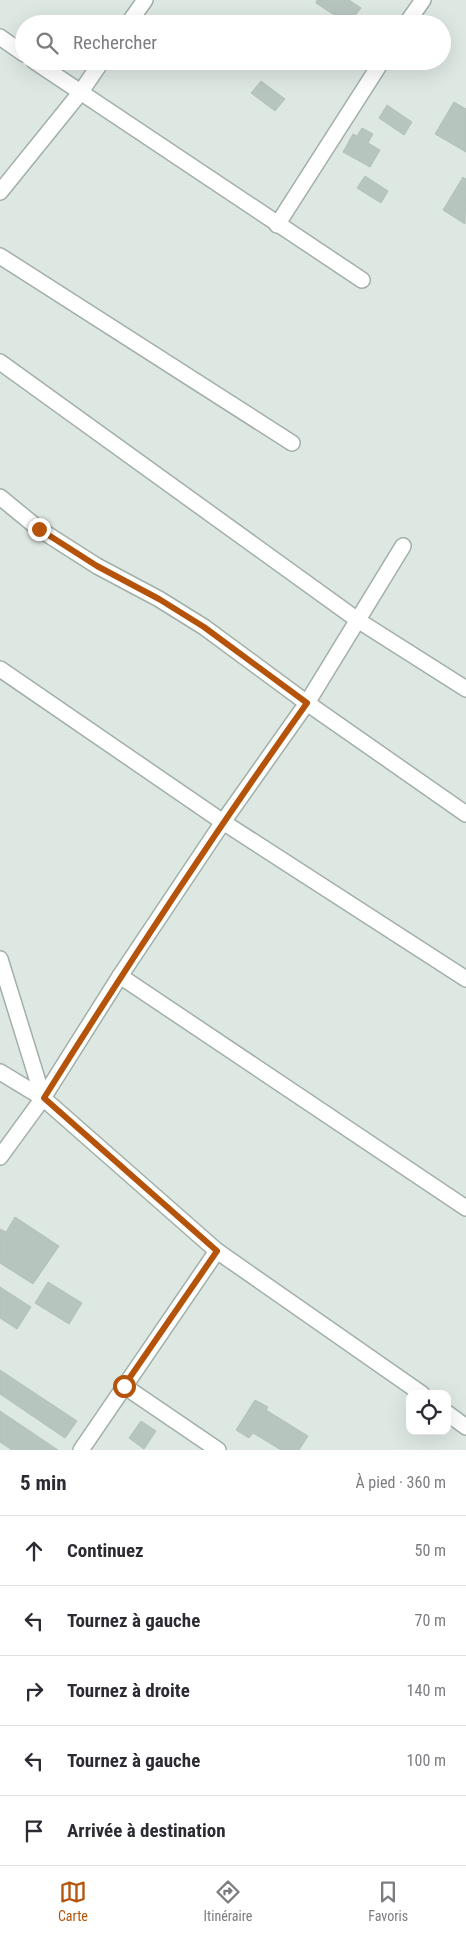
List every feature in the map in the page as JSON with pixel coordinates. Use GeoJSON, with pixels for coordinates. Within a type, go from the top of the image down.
{"type":"FeatureCollection","features":[{"type":"Feature","properties":{"kind":"street"},"geometry":{"type":"LineString","coordinates":[[134,15],[145,0]]}},
{"type":"Feature","properties":{"kind":"street"},"geometry":{"type":"LineString","coordinates":[[412,15],[423,0]]}},
{"type":"Feature","properties":{"kind":"street"},"geometry":{"type":"LineString","coordinates":[[0,37],[15,48]]}},
{"type":"Feature","properties":{"kind":"street"},"geometry":{"type":"LineString","coordinates":[[47,70],[362,280]]}},
{"type":"Feature","properties":{"kind":"street"},"geometry":{"type":"LineString","coordinates":[[0,192],[80,93],[96,70]]}},
{"type":"Feature","properties":{"kind":"street"},"geometry":{"type":"LineString","coordinates":[[277,225],[376,70]]}},
{"type":"Feature","properties":{"kind":"street"},"geometry":{"type":"LineString","coordinates":[[0,256],[292,443]]}},
{"type":"Feature","properties":{"kind":"street"},"geometry":{"type":"LineString","coordinates":[[0,362],[359,621],[466,689]]}},
{"type":"Feature","properties":{"kind":"street"},"geometry":{"type":"LineString","coordinates":[[0,497],[56,540],[204,627],[307,703],[466,814]]}},
{"type":"Feature","properties":{"kind":"street"},"geometry":{"type":"LineString","coordinates":[[0,1157],[44,1098],[120,976],[223,822],[307,703],[359,621],[403,546]]}},
{"type":"Feature","properties":{"kind":"street"},"geometry":{"type":"LineString","coordinates":[[0,669],[223,822],[466,979]]}},
{"type":"Feature","properties":{"kind":"street"},"geometry":{"type":"LineString","coordinates":[[0,959],[44,1098]]}},
{"type":"Feature","properties":{"kind":"street"},"geometry":{"type":"LineString","coordinates":[[120,976],[466,1208]]}},
{"type":"Feature","properties":{"kind":"street"},"geometry":{"type":"LineString","coordinates":[[0,1072],[44,1098],[217,1251],[416,1390]]}},
{"type":"Feature","properties":{"kind":"street"},"geometry":{"type":"LineString","coordinates":[[81,1450],[217,1251]]}},
{"type":"Feature","properties":{"kind":"street"},"geometry":{"type":"LineString","coordinates":[[124,1386],[218,1450]]}},
{"type":"Feature","properties":{"kind":"street"},"geometry":{"type":"LineString","coordinates":[[451,1416],[466,1426]]}},
{"type":"Feature","properties":{"kind":"building"},"geometry":{"type":"Polygon","coordinates":[[[317,0],[349,0],[361,8],[355,15],[334,15],[316,3],[317,0]]]}},
{"type":"Feature","properties":{"kind":"building"},"geometry":{"type":"Polygon","coordinates":[[[261,81],[285,99],[275,111],[251,93],[261,81]]]}},
{"type":"Feature","properties":{"kind":"building"},"geometry":{"type":"Polygon","coordinates":[[[454,102],[466,109],[466,152],[435,134],[454,102]]]}},
{"type":"Feature","properties":{"kind":"building"},"geometry":{"type":"Polygon","coordinates":[[[387,105],[412,122],[404,135],[379,118],[387,105]]]}},
{"type":"Feature","properties":{"kind":"building"},"geometry":{"type":"Polygon","coordinates":[[[362,128],[373,134],[368,143],[380,150],[370,167],[343,152],[353,134],[357,136],[362,128]]]}},
{"type":"Feature","properties":{"kind":"building"},"geometry":{"type":"Polygon","coordinates":[[[365,176],[388,191],[381,203],[357,188],[365,176]]]}},
{"type":"Feature","properties":{"kind":"building"},"geometry":{"type":"Polygon","coordinates":[[[463,177],[466,179],[465,224],[443,210],[463,177]]]}},
{"type":"Feature","properties":{"kind":"building"},"geometry":{"type":"Polygon","coordinates":[[[15,1217],[59,1246],[33,1284],[0,1263],[0,1229],[6,1232],[15,1217]]]}},
{"type":"Feature","properties":{"kind":"building"},"geometry":{"type":"Polygon","coordinates":[[[48,1282],[82,1303],[69,1324],[35,1303],[48,1282]]]}},
{"type":"Feature","properties":{"kind":"building"},"geometry":{"type":"Polygon","coordinates":[[[0,1287],[31,1307],[17,1329],[0,1318],[0,1287]]]}},
{"type":"Feature","properties":{"kind":"building"},"geometry":{"type":"Polygon","coordinates":[[[0,1370],[77,1421],[65,1438],[0,1394],[0,1370]]]}},
{"type":"Feature","properties":{"kind":"building"},"geometry":{"type":"Polygon","coordinates":[[[255,1400],[268,1407],[266,1410],[308,1436],[299,1450],[281,1450],[253,1433],[249,1438],[236,1430],[255,1400]]]}},
{"type":"Feature","properties":{"kind":"building"},"geometry":{"type":"Polygon","coordinates":[[[0,1411],[58,1450],[12,1450],[0,1442],[0,1411]]]}},
{"type":"Feature","properties":{"kind":"building"},"geometry":{"type":"Polygon","coordinates":[[[141,1421],[156,1431],[144,1449],[129,1438],[141,1421]]]}},
{"type":"Feature","properties":{"kind":"route"},"geometry":{"type":"LineString","coordinates":[[39,529],[97,566],[159,599],[204,627],[307,703],[223,822],[120,976],[44,1098],[217,1251],[124,1386]]}}]}
